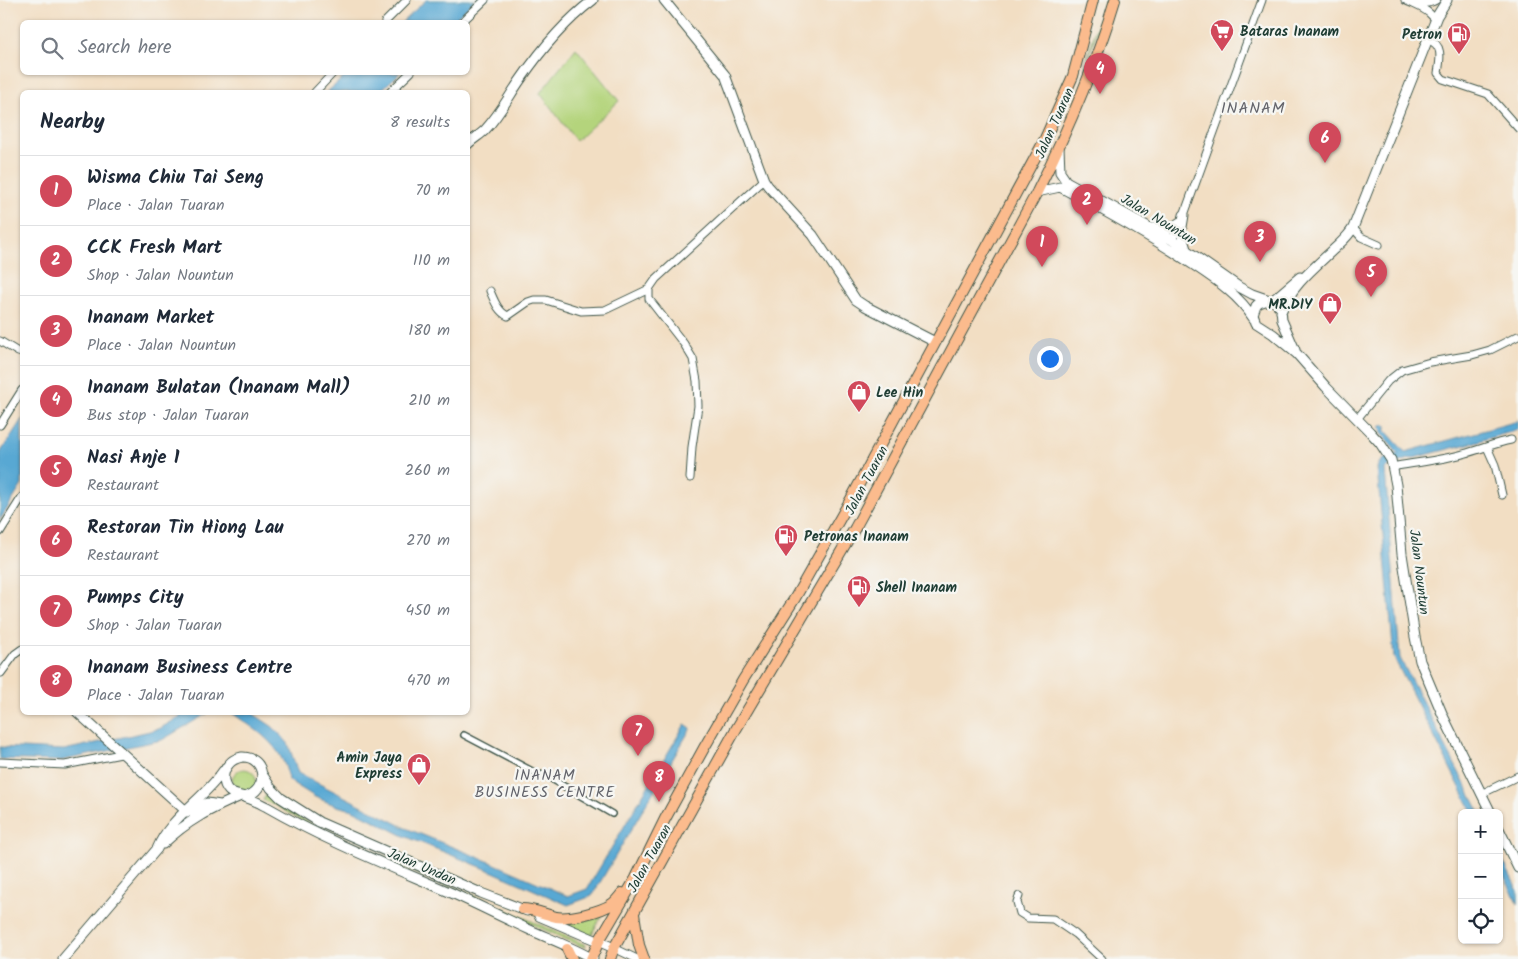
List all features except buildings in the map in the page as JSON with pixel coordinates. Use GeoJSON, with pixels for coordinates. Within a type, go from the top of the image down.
{"type":"FeatureCollection","features":[{"type":"Feature","properties":{"kind":"main road"},"geometry":{"type":"LineString","coordinates":[[1088,0],[1090,14]]}},
{"type":"Feature","properties":{"kind":"main road","name":"Jalan Tuaran"},"geometry":{"type":"LineString","coordinates":[[592,959],[599,941],[636,878],[696,763],[743,680],[832,533],[1043,143],[1073,76],[1095,0]]}},
{"type":"Feature","properties":{"kind":"main road"},"geometry":{"type":"LineString","coordinates":[[1114,4],[1120,0]]}},
{"type":"Feature","properties":{"kind":"main road","name":"Jalan Tuaran"},"geometry":{"type":"LineString","coordinates":[[610,959],[614,948],[730,739],[856,526],[1037,192],[1060,146],[1087,84],[1114,4]]}},
{"type":"Feature","properties":{"kind":"main road"},"geometry":{"type":"LineString","coordinates":[[522,909],[532,909],[566,918],[585,914],[614,903],[636,878]]}},
{"type":"Feature","properties":{"kind":"main road"},"geometry":{"type":"LineString","coordinates":[[634,914],[636,936],[644,959]]}},
{"type":"Feature","properties":{"kind":"main road"},"geometry":{"type":"LineString","coordinates":[[568,954],[572,959]]}},
{"type":"Feature","properties":{"kind":"street"},"geometry":{"type":"LineString","coordinates":[[387,20],[407,0]]}},
{"type":"Feature","properties":{"kind":"street"},"geometry":{"type":"LineString","coordinates":[[464,20],[485,0]]}},
{"type":"Feature","properties":{"kind":"street"},"geometry":{"type":"LineString","coordinates":[[470,142],[494,120],[544,48],[577,11],[593,0]]}},
{"type":"Feature","properties":{"kind":"street"},"geometry":{"type":"LineString","coordinates":[[664,0],[725,74],[764,180],[814,235],[856,300],[936,342]]}},
{"type":"Feature","properties":{"kind":"street"},"geometry":{"type":"LineString","coordinates":[[1221,284],[1174,245],[1172,240],[1182,219],[1262,0]]}},
{"type":"Feature","properties":{"kind":"street"},"geometry":{"type":"LineString","coordinates":[[1406,0],[1428,3],[1437,0]]}},
{"type":"Feature","properties":{"kind":"street"},"geometry":{"type":"LineString","coordinates":[[1406,0],[1432,16]]}},
{"type":"Feature","properties":{"kind":"street"},"geometry":{"type":"LineString","coordinates":[[1254,319],[1253,315],[1259,303],[1270,300],[1304,274],[1350,227],[1386,138],[1437,0]]}},
{"type":"Feature","properties":{"kind":"street"},"geometry":{"type":"LineString","coordinates":[[1263,328],[1276,326],[1279,323],[1285,303],[1306,276],[1346,238],[1353,228],[1437,16],[1447,0]]}},
{"type":"Feature","properties":{"kind":"street"},"geometry":{"type":"LineString","coordinates":[[1428,40],[1439,47],[1439,76],[1488,94],[1518,128]]}},
{"type":"Feature","properties":{"kind":"street"},"geometry":{"type":"LineString","coordinates":[[317,90],[331,75]]}},
{"type":"Feature","properties":{"kind":"street"},"geometry":{"type":"LineString","coordinates":[[392,90],[408,75]]}},
{"type":"Feature","properties":{"kind":"street","name":"Jalan Nountun"},"geometry":{"type":"LineString","coordinates":[[1060,146],[1060,172],[1066,181],[1172,240],[1239,288],[1278,305],[1285,328],[1297,354]]}},
{"type":"Feature","properties":{"kind":"street"},"geometry":{"type":"LineString","coordinates":[[490,291],[500,311],[508,316],[534,300],[546,300],[581,311],[605,310],[649,289],[656,279],[764,180]]}},
{"type":"Feature","properties":{"kind":"street","name":"Jalan Nountun"},"geometry":{"type":"LineString","coordinates":[[1037,192],[1060,187],[1156,240],[1221,284],[1239,299],[1260,326],[1297,354],[1388,454],[1394,468],[1402,554],[1414,637],[1420,661],[1444,718],[1489,809]]}},
{"type":"Feature","properties":{"kind":"street"},"geometry":{"type":"LineString","coordinates":[[1140,222],[1168,230],[1182,219]]}},
{"type":"Feature","properties":{"kind":"street"},"geometry":{"type":"LineString","coordinates":[[1182,219],[1181,233],[1186,249]]}},
{"type":"Feature","properties":{"kind":"street"},"geometry":{"type":"LineString","coordinates":[[1353,228],[1361,237],[1379,245]]}},
{"type":"Feature","properties":{"kind":"street"},"geometry":{"type":"LineString","coordinates":[[649,289],[650,299],[693,359],[697,381],[698,406],[690,478]]}},
{"type":"Feature","properties":{"kind":"street"},"geometry":{"type":"LineString","coordinates":[[1357,418],[1388,381],[1402,370],[1430,362],[1472,356],[1490,350],[1518,336]]}},
{"type":"Feature","properties":{"kind":"street"},"geometry":{"type":"LineString","coordinates":[[0,341],[20,352]]}},
{"type":"Feature","properties":{"kind":"street"},"geometry":{"type":"LineString","coordinates":[[0,426],[20,393]]}},
{"type":"Feature","properties":{"kind":"street"},"geometry":{"type":"LineString","coordinates":[[1394,468],[1462,454],[1511,440]]}},
{"type":"Feature","properties":{"kind":"street"},"geometry":{"type":"LineString","coordinates":[[1487,448],[1492,457],[1502,495]]}},
{"type":"Feature","properties":{"kind":"street"},"geometry":{"type":"LineString","coordinates":[[0,532],[20,500]]}},
{"type":"Feature","properties":{"kind":"street"},"geometry":{"type":"LineString","coordinates":[[1,672],[20,650]]}},
{"type":"Feature","properties":{"kind":"street"},"geometry":{"type":"LineString","coordinates":[[80,715],[186,811],[191,812],[207,803],[220,805]]}},
{"type":"Feature","properties":{"kind":"street"},"geometry":{"type":"LineString","coordinates":[[464,735],[536,773]]}},
{"type":"Feature","properties":{"kind":"street"},"geometry":{"type":"LineString","coordinates":[[0,762],[65,765],[121,754]]}},
{"type":"Feature","properties":{"kind":"street","name":"Jalan Undan"},"geometry":{"type":"LineString","coordinates":[[592,959],[552,939],[322,836],[242,796],[234,795],[225,785],[223,778],[226,766],[236,759],[248,758],[258,765],[271,788],[281,798],[319,822],[481,893],[614,948]]}},
{"type":"Feature","properties":{"kind":"street"},"geometry":{"type":"LineString","coordinates":[[157,849],[168,830],[216,782],[226,766]]}},
{"type":"Feature","properties":{"kind":"street"},"geometry":{"type":"LineString","coordinates":[[63,959],[157,849],[182,826],[194,818],[258,790],[262,773]]}},
{"type":"Feature","properties":{"kind":"street"},"geometry":{"type":"LineString","coordinates":[[543,774],[612,814]]}},
{"type":"Feature","properties":{"kind":"street"},"geometry":{"type":"LineString","coordinates":[[1481,794],[1518,776]]}},
{"type":"Feature","properties":{"kind":"street"},"geometry":{"type":"LineString","coordinates":[[1503,837],[1518,868]]}},
{"type":"Feature","properties":{"kind":"street"},"geometry":{"type":"LineString","coordinates":[[1019,896],[1017,902],[1020,913],[1028,918],[1053,919],[1075,934],[1102,959]]}},
{"type":"Feature","properties":{"kind":"street"},"geometry":{"type":"LineString","coordinates":[[552,939],[568,954]]}},
{"type":"Feature","properties":{"kind":"street"},"geometry":{"type":"LineString","coordinates":[[614,948],[637,959]]}},
{"type":"Feature","properties":{"kind":"green space"},"geometry":{"type":"Polygon","coordinates":[[[1105,0],[1108,0],[1087,58],[1105,0]]]}},
{"type":"Feature","properties":{"kind":"green space"},"geometry":{"type":"Polygon","coordinates":[[[576,48],[619,101],[576,141],[540,93],[576,48]]]}},
{"type":"Feature","properties":{"kind":"green space"},"geometry":{"type":"Polygon","coordinates":[[[244,769],[249,770],[255,776],[255,786],[249,792],[244,793],[239,792],[233,786],[232,781],[233,776],[239,770],[244,769]]]}},
{"type":"Feature","properties":{"kind":"green space"},"geometry":{"type":"Polygon","coordinates":[[[268,792],[294,813],[324,831],[587,946],[579,945],[308,825],[263,800],[268,792]]]}},
{"type":"Feature","properties":{"kind":"green space"},"geometry":{"type":"Polygon","coordinates":[[[604,911],[591,936],[560,922],[604,911]]]}},
{"type":"Feature","properties":{"kind":"water"},"geometry":{"type":"Polygon","coordinates":[[[426,0],[475,0],[454,20],[404,20],[426,0]]]}},
{"type":"Feature","properties":{"kind":"water"},"geometry":{"type":"Polygon","coordinates":[[[347,75],[398,75],[381,90],[329,90],[347,75]]]}},
{"type":"Feature","properties":{"kind":"water"},"geometry":{"type":"Polygon","coordinates":[[[1518,421],[1518,430],[1402,461],[1385,469],[1400,658],[1478,809],[1471,809],[1394,658],[1377,468],[1382,460],[1398,454],[1381,432],[1380,427],[1386,425],[1386,431],[1405,452],[1518,421]]]}},
{"type":"Feature","properties":{"kind":"water"},"geometry":{"type":"Polygon","coordinates":[[[20,422],[20,488],[0,520],[0,453],[20,422]]]}},
{"type":"Feature","properties":{"kind":"water"},"geometry":{"type":"Polygon","coordinates":[[[183,715],[205,715],[162,740],[59,761],[0,759],[0,747],[64,750],[159,729],[183,715]]]}},
{"type":"Feature","properties":{"kind":"water"},"geometry":{"type":"Polygon","coordinates":[[[235,715],[255,715],[273,727],[288,743],[298,773],[408,829],[568,896],[587,889],[685,724],[691,728],[592,896],[568,905],[404,836],[353,810],[315,797],[289,780],[279,753],[260,734],[235,715]]]}},
{"type":"Feature","properties":{"kind":"water"},"geometry":{"type":"Polygon","coordinates":[[[1503,860],[1518,891],[1518,904],[1503,874],[1503,860]]]}},
{"type":"Feature","properties":{"kind":"place","name":"Bataras Inanam"},"geometry":{"type":"Point","coordinates":[1222,52]}},
{"type":"Feature","properties":{"kind":"place","name":"Petron"},"geometry":{"type":"Point","coordinates":[1459,55]}},
{"type":"Feature","properties":{"kind":"place","name":"Inanam Bulatan (Inanam Mall)"},"geometry":{"type":"Point","coordinates":[1100,94]}},
{"type":"Feature","properties":{"kind":"place","name":"Restoran Tin Hiong Lau"},"geometry":{"type":"Point","coordinates":[1325,163]}},
{"type":"Feature","properties":{"kind":"place","name":"CCK Fresh Mart"},"geometry":{"type":"Point","coordinates":[1087,225]}},
{"type":"Feature","properties":{"kind":"place","name":"Inanam Market"},"geometry":{"type":"Point","coordinates":[1260,262]}},
{"type":"Feature","properties":{"kind":"place","name":"Wisma Chiu Tai Seng"},"geometry":{"type":"Point","coordinates":[1042,267]}},
{"type":"Feature","properties":{"kind":"place","name":"Nasi Anje 1"},"geometry":{"type":"Point","coordinates":[1371,297]}},
{"type":"Feature","properties":{"kind":"place","name":"MR.DIY"},"geometry":{"type":"Point","coordinates":[1330,325]}},
{"type":"Feature","properties":{"kind":"place","name":"Lee Hin"},"geometry":{"type":"Point","coordinates":[859,413]}},
{"type":"Feature","properties":{"kind":"place","name":"Petronas Inanam"},"geometry":{"type":"Point","coordinates":[786,557]}},
{"type":"Feature","properties":{"kind":"place","name":"Shell Inanam"},"geometry":{"type":"Point","coordinates":[859,608]}},
{"type":"Feature","properties":{"kind":"place","name":"Pumps City"},"geometry":{"type":"Point","coordinates":[638,756]}},
{"type":"Feature","properties":{"kind":"place","name":"Amin Jaya Express"},"geometry":{"type":"Point","coordinates":[419,786]}},
{"type":"Feature","properties":{"kind":"place","name":"Inanam Business Centre"},"geometry":{"type":"Point","coordinates":[659,802]}},
{"type":"Feature","properties":{"kind":"district","name":"INANAM"},"geometry":{"type":"Point","coordinates":[1253,107]}},
{"type":"Feature","properties":{"kind":"district","name":"INANAM BUSINESS CENTRE"},"geometry":{"type":"Point","coordinates":[545,784]}}]}
